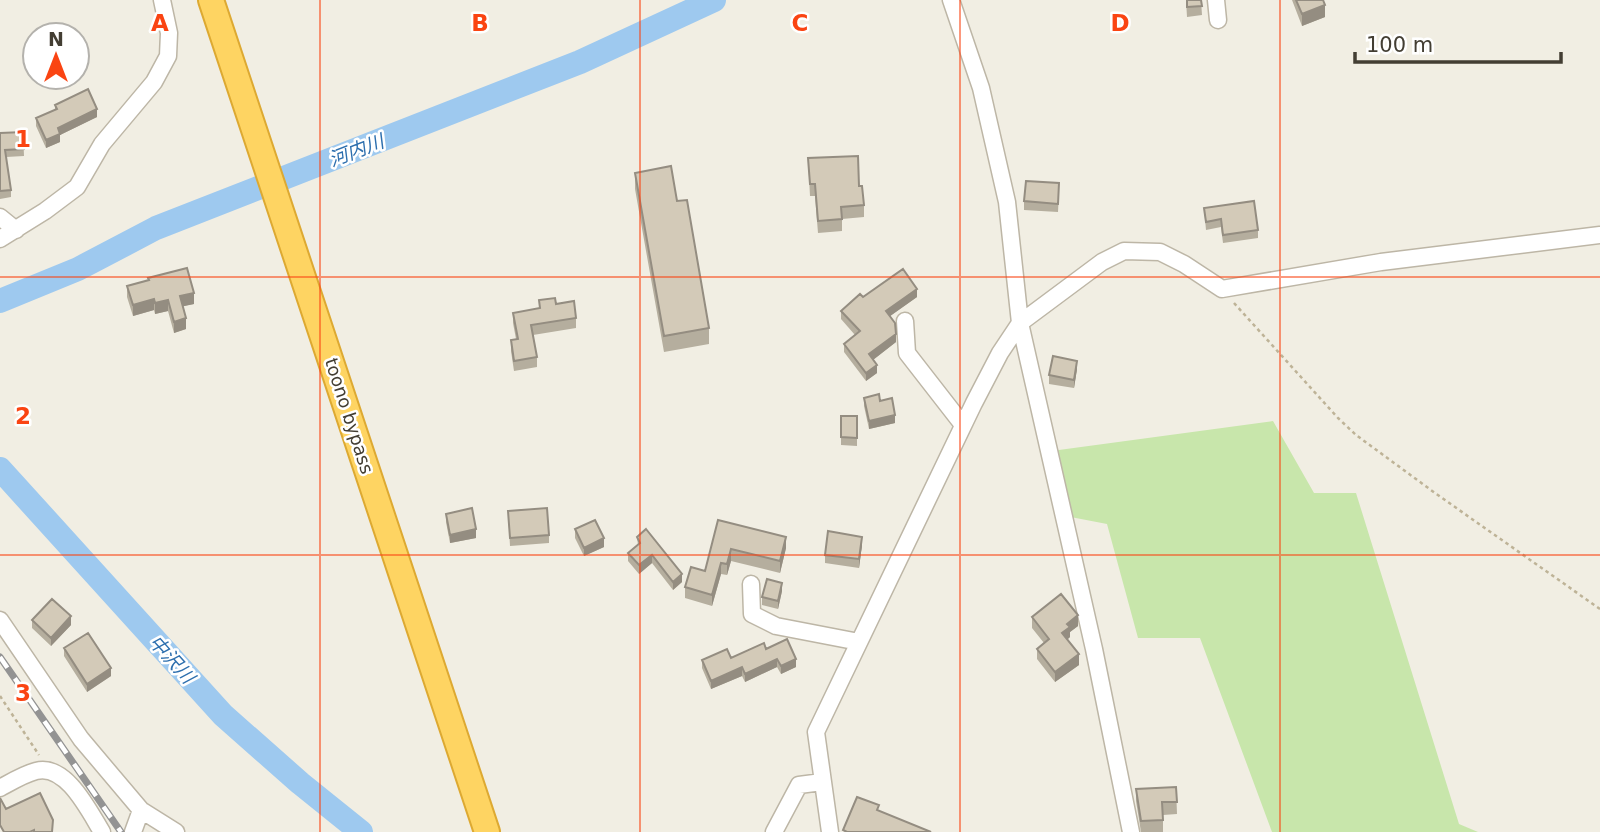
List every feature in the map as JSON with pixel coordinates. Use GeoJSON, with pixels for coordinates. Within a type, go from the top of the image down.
{"type":"FeatureCollection","features":[{"type":"Feature","properties":{"kind":"highway","name":"toono bypass"},"geometry":{"type":"LineString","coordinates":[[211,0],[258,114]]}},
{"type":"Feature","properties":{"kind":"highway","name":"toono bypass"},"geometry":{"type":"LineString","coordinates":[[229,0],[258,114],[284,193],[504,832]]}},
{"type":"Feature","properties":{"kind":"highway","name":"toono bypass"},"geometry":{"type":"LineString","coordinates":[[333,340],[487,832]]}},
{"type":"Feature","properties":{"kind":"street"},"geometry":{"type":"LineString","coordinates":[[0,239],[78,187],[102,144],[154,82],[169,56],[169,33],[162,0]]}},
{"type":"Feature","properties":{"kind":"street"},"geometry":{"type":"LineString","coordinates":[[951,0],[981,88],[1007,202],[1020,323],[1094,649],[1132,832]]}},
{"type":"Feature","properties":{"kind":"street"},"geometry":{"type":"LineString","coordinates":[[1216,0],[1218,20]]}},
{"type":"Feature","properties":{"kind":"street"},"geometry":{"type":"LineString","coordinates":[[0,217],[16,230]]}},
{"type":"Feature","properties":{"kind":"street"},"geometry":{"type":"LineString","coordinates":[[830,832],[816,732],[963,425],[1000,353],[1020,323],[1102,262],[1124,251],[1160,253],[1184,264],[1222,289],[1381,262],[1600,235]]}},
{"type":"Feature","properties":{"kind":"street"},"geometry":{"type":"LineString","coordinates":[[905,321],[907,353],[963,425]]}},
{"type":"Feature","properties":{"kind":"street"},"geometry":{"type":"LineString","coordinates":[[751,584],[752,614],[776,626],[859,642]]}},
{"type":"Feature","properties":{"kind":"street"},"geometry":{"type":"LineString","coordinates":[[0,620],[81,739],[141,810],[176,832]]}},
{"type":"Feature","properties":{"kind":"street"},"geometry":{"type":"LineString","coordinates":[[0,788],[37,770],[52,771],[69,781],[102,832]]}},
{"type":"Feature","properties":{"kind":"street"},"geometry":{"type":"LineString","coordinates":[[774,832],[799,785],[822,782]]}},
{"type":"Feature","properties":{"kind":"street"},"geometry":{"type":"LineString","coordinates":[[135,830],[141,810]]}},
{"type":"Feature","properties":{"kind":"path"},"geometry":{"type":"LineString","coordinates":[[1222,289],[1356,435],[1435,494],[1600,609]]}},
{"type":"Feature","properties":{"kind":"path"},"geometry":{"type":"LineString","coordinates":[[0,696],[32,746],[52,771]]}},
{"type":"Feature","properties":{"kind":"green space"},"geometry":{"type":"Polygon","coordinates":[[[1273,421],[1314,493],[1356,493],[1459,824],[1478,832],[1272,832],[1200,638],[1138,638],[1107,524],[1055,514],[1044,452],[1273,421]]]}},
{"type":"Feature","properties":{"kind":"building"},"geometry":{"type":"Polygon","coordinates":[[[1187,0],[1201,0],[1202,6],[1187,7],[1187,0]]]}},
{"type":"Feature","properties":{"kind":"building"},"geometry":{"type":"Polygon","coordinates":[[[1296,0],[1323,0],[1325,5],[1302,14],[1296,0]]]}},
{"type":"Feature","properties":{"kind":"building"},"geometry":{"type":"Polygon","coordinates":[[[89,91],[97,109],[58,128],[60,134],[46,140],[36,118],[57,109],[55,105],[89,91]]]}},
{"type":"Feature","properties":{"kind":"building"},"geometry":{"type":"Polygon","coordinates":[[[23,132],[24,149],[5,150],[11,190],[0,191],[0,133],[23,132]]]}},
{"type":"Feature","properties":{"kind":"building"},"geometry":{"type":"Polygon","coordinates":[[[858,156],[859,186],[862,186],[864,205],[841,207],[842,219],[818,221],[815,184],[810,184],[808,158],[858,156]]]}},
{"type":"Feature","properties":{"kind":"building"},"geometry":{"type":"Polygon","coordinates":[[[671,166],[677,201],[687,200],[709,328],[664,336],[635,173],[671,166]]]}},
{"type":"Feature","properties":{"kind":"building"},"geometry":{"type":"Polygon","coordinates":[[[1026,181],[1059,183],[1058,204],[1024,201],[1026,181]]]}},
{"type":"Feature","properties":{"kind":"building"},"geometry":{"type":"Polygon","coordinates":[[[1254,201],[1258,230],[1223,235],[1221,219],[1206,222],[1204,208],[1254,201]]]}},
{"type":"Feature","properties":{"kind":"building"},"geometry":{"type":"Polygon","coordinates":[[[187,268],[194,293],[180,296],[186,318],[174,322],[168,300],[155,303],[154,299],[133,305],[127,286],[187,268]]]}},
{"type":"Feature","properties":{"kind":"building"},"geometry":{"type":"Polygon","coordinates":[[[903,269],[917,289],[886,311],[895,323],[896,334],[869,354],[877,365],[866,373],[844,344],[860,331],[841,311],[860,294],[863,297],[903,269]]]}},
{"type":"Feature","properties":{"kind":"building"},"geometry":{"type":"Polygon","coordinates":[[[555,298],[556,304],[574,301],[576,318],[531,325],[537,357],[514,361],[511,340],[518,339],[513,313],[540,308],[539,300],[555,298]]]}},
{"type":"Feature","properties":{"kind":"building"},"geometry":{"type":"Polygon","coordinates":[[[1053,356],[1077,361],[1074,380],[1049,375],[1053,356]]]}},
{"type":"Feature","properties":{"kind":"building"},"geometry":{"type":"Polygon","coordinates":[[[879,394],[880,401],[892,398],[895,415],[869,421],[864,398],[879,394]]]}},
{"type":"Feature","properties":{"kind":"building"},"geometry":{"type":"Polygon","coordinates":[[[841,416],[857,416],[857,438],[841,437],[841,416]]]}},
{"type":"Feature","properties":{"kind":"building"},"geometry":{"type":"Polygon","coordinates":[[[472,508],[476,529],[450,535],[446,514],[472,508]]]}},
{"type":"Feature","properties":{"kind":"building"},"geometry":{"type":"Polygon","coordinates":[[[547,508],[549,535],[510,538],[508,511],[547,508]]]}},
{"type":"Feature","properties":{"kind":"building"},"geometry":{"type":"Polygon","coordinates":[[[595,520],[604,538],[584,548],[575,529],[595,520]]]}},
{"type":"Feature","properties":{"kind":"building"},"geometry":{"type":"Polygon","coordinates":[[[718,520],[786,537],[780,561],[731,549],[727,564],[721,563],[712,595],[685,587],[691,567],[705,571],[718,520]]]}},
{"type":"Feature","properties":{"kind":"building"},"geometry":{"type":"Polygon","coordinates":[[[646,529],[682,574],[673,582],[652,555],[639,565],[628,553],[640,543],[637,537],[646,529]]]}},
{"type":"Feature","properties":{"kind":"building"},"geometry":{"type":"Polygon","coordinates":[[[828,531],[862,537],[859,559],[825,555],[828,531]]]}},
{"type":"Feature","properties":{"kind":"building"},"geometry":{"type":"Polygon","coordinates":[[[767,579],[782,583],[778,601],[762,597],[767,579]]]}},
{"type":"Feature","properties":{"kind":"building"},"geometry":{"type":"Polygon","coordinates":[[[1061,594],[1078,615],[1067,624],[1070,627],[1062,633],[1079,654],[1055,672],[1037,649],[1049,639],[1032,617],[1061,594]]]}},
{"type":"Feature","properties":{"kind":"building"},"geometry":{"type":"Polygon","coordinates":[[[52,599],[71,616],[51,638],[32,620],[52,599]]]}},
{"type":"Feature","properties":{"kind":"building"},"geometry":{"type":"Polygon","coordinates":[[[88,633],[111,668],[87,684],[64,648],[88,633]]]}},
{"type":"Feature","properties":{"kind":"building"},"geometry":{"type":"Polygon","coordinates":[[[787,639],[796,659],[781,666],[777,659],[745,674],[742,667],[711,681],[702,660],[727,649],[731,658],[764,643],[766,649],[787,639]]]}},
{"type":"Feature","properties":{"kind":"building"},"geometry":{"type":"Polygon","coordinates":[[[1176,787],[1177,802],[1162,802],[1163,820],[1141,821],[1136,789],[1176,787]]]}},
{"type":"Feature","properties":{"kind":"building"},"geometry":{"type":"Polygon","coordinates":[[[40,793],[53,820],[52,832],[4,832],[0,825],[0,798],[6,809],[40,793]]]}},
{"type":"Feature","properties":{"kind":"building"},"geometry":{"type":"Polygon","coordinates":[[[857,797],[879,805],[877,810],[931,832],[847,832],[843,830],[857,797]]]}},
{"type":"Feature","properties":{"kind":"waterway","name":"河内川"},"geometry":{"type":"LineString","coordinates":[[0,301],[78,269],[156,228],[580,62],[714,0]]}},
{"type":"Feature","properties":{"kind":"waterway","name":"中沢川"},"geometry":{"type":"LineString","coordinates":[[0,469],[223,715],[361,832]]}},
{"type":"Feature","properties":{"kind":"railway"},"geometry":{"type":"LineString","coordinates":[[0,657],[121,832]]}}]}
